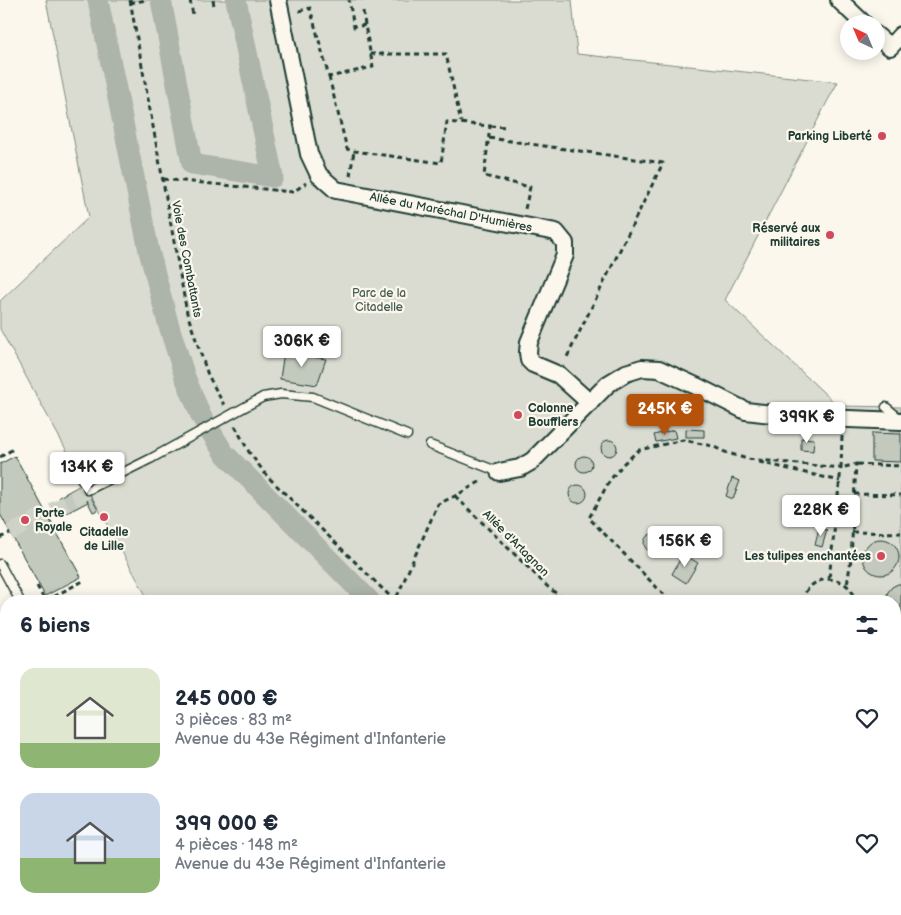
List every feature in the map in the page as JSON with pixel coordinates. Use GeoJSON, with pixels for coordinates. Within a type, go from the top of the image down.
{"type":"FeatureCollection","features":[{"type":"Feature","properties":{"kind":"street"},"geometry":{"type":"LineString","coordinates":[[839,0],[855,15]]}},
{"type":"Feature","properties":{"kind":"street","name":"Allée du Maréchal D'Humières"},"geometry":{"type":"LineString","coordinates":[[280,8],[309,154],[319,175],[336,190],[556,232],[565,243],[565,255],[529,342],[529,360],[533,364],[559,375],[590,403]]}},
{"type":"Feature","properties":{"kind":"street"},"geometry":{"type":"LineString","coordinates":[[885,43],[890,48],[901,35]]}},
{"type":"Feature","properties":{"kind":"street"},"geometry":{"type":"LineString","coordinates":[[500,472],[520,468],[532,461],[608,384],[642,368],[659,369],[746,411],[798,417],[901,420]]}},
{"type":"Feature","properties":{"kind":"lane"},"geometry":{"type":"LineString","coordinates":[[88,490],[263,398],[281,394],[313,397],[406,435]]}},
{"type":"Feature","properties":{"kind":"lane"},"geometry":{"type":"LineString","coordinates":[[886,407],[901,420]]}},
{"type":"Feature","properties":{"kind":"lane"},"geometry":{"type":"LineString","coordinates":[[430,445],[500,472]]}},
{"type":"Feature","properties":{"kind":"lane"},"geometry":{"type":"LineString","coordinates":[[0,564],[17,595]]}},
{"type":"Feature","properties":{"kind":"path"},"geometry":{"type":"LineString","coordinates":[[130,2],[146,0]]}},
{"type":"Feature","properties":{"kind":"path"},"geometry":{"type":"LineString","coordinates":[[190,0],[193,15]]}},
{"type":"Feature","properties":{"kind":"path"},"geometry":{"type":"LineString","coordinates":[[213,0],[214,6]]}},
{"type":"Feature","properties":{"kind":"path"},"geometry":{"type":"LineString","coordinates":[[349,0],[354,27],[365,25]]}},
{"type":"Feature","properties":{"kind":"path","name":"Voie des Combattants"},"geometry":{"type":"LineString","coordinates":[[130,2],[187,313],[208,375],[226,409]]}},
{"type":"Feature","properties":{"kind":"path"},"geometry":{"type":"LineString","coordinates":[[280,8],[310,8],[347,149],[441,163],[447,122],[508,127]]}},
{"type":"Feature","properties":{"kind":"path"},"geometry":{"type":"LineString","coordinates":[[329,77],[373,67],[363,10]]}},
{"type":"Feature","properties":{"kind":"path"},"geometry":{"type":"LineString","coordinates":[[370,54],[446,54],[461,122]]}},
{"type":"Feature","properties":{"kind":"path"},"geometry":{"type":"LineString","coordinates":[[490,126],[484,176],[530,187],[522,226]]}},
{"type":"Feature","properties":{"kind":"path"},"geometry":{"type":"LineString","coordinates":[[489,138],[663,163],[575,341]]}},
{"type":"Feature","properties":{"kind":"path"},"geometry":{"type":"LineString","coordinates":[[352,162],[354,151]]}},
{"type":"Feature","properties":{"kind":"path"},"geometry":{"type":"LineString","coordinates":[[163,179],[292,192],[319,175]]}},
{"type":"Feature","properties":{"kind":"path"},"geometry":{"type":"LineString","coordinates":[[829,579],[842,468],[842,419]]}},
{"type":"Feature","properties":{"kind":"path"},"geometry":{"type":"LineString","coordinates":[[235,426],[249,452],[267,476],[389,595]]}},
{"type":"Feature","properties":{"kind":"path"},"geometry":{"type":"LineString","coordinates":[[664,595],[589,518],[610,480],[624,463],[639,450],[683,440],[712,446],[747,459],[840,481]]}},
{"type":"Feature","properties":{"kind":"path"},"geometry":{"type":"LineString","coordinates":[[0,457],[15,448]]}},
{"type":"Feature","properties":{"kind":"path"},"geometry":{"type":"LineString","coordinates":[[747,459],[842,468],[856,464],[901,466]]}},
{"type":"Feature","properties":{"kind":"path"},"geometry":{"type":"LineString","coordinates":[[847,585],[851,559],[856,464]]}},
{"type":"Feature","properties":{"kind":"path"},"geometry":{"type":"LineString","coordinates":[[398,595],[438,504],[500,472]]}},
{"type":"Feature","properties":{"kind":"path"},"geometry":{"type":"LineString","coordinates":[[854,494],[901,495]]}},
{"type":"Feature","properties":{"kind":"path","name":"Allée d'Artagnan"},"geometry":{"type":"LineString","coordinates":[[455,496],[548,588],[558,595]]}},
{"type":"Feature","properties":{"kind":"path"},"geometry":{"type":"LineString","coordinates":[[852,532],[901,533]]}},
{"type":"Feature","properties":{"kind":"path"},"geometry":{"type":"LineString","coordinates":[[0,538],[10,533]]}},
{"type":"Feature","properties":{"kind":"path"},"geometry":{"type":"LineString","coordinates":[[804,595],[814,584],[821,580],[829,579],[838,580],[847,585],[854,595]]}},
{"type":"Feature","properties":{"kind":"path"},"geometry":{"type":"LineString","coordinates":[[56,595],[85,580]]}},
{"type":"Feature","properties":{"kind":"path"},"geometry":{"type":"LineString","coordinates":[[37,586],[42,595]]}},
{"type":"Feature","properties":{"kind":"green space","name":"Parc de la Citadelle"},"geometry":{"type":"Polygon","coordinates":[[[46,0],[572,0],[577,54],[838,82],[725,300],[838,406],[901,407],[901,595],[146,595],[0,329],[0,301],[89,217],[46,0]]]}},
{"type":"Feature","properties":{"kind":"building"},"geometry":{"type":"Polygon","coordinates":[[[284,352],[326,359],[317,385],[280,379],[284,352]]]}},
{"type":"Feature","properties":{"kind":"building"},"geometry":{"type":"Polygon","coordinates":[[[686,429],[704,430],[704,437],[686,437],[686,429]]]}},
{"type":"Feature","properties":{"kind":"building"},"geometry":{"type":"Polygon","coordinates":[[[674,430],[676,438],[656,442],[654,435],[674,430]]]}},
{"type":"Feature","properties":{"kind":"building"},"geometry":{"type":"Polygon","coordinates":[[[872,433],[901,434],[901,462],[872,461],[872,433]]]}},
{"type":"Feature","properties":{"kind":"building"},"geometry":{"type":"Polygon","coordinates":[[[801,438],[814,439],[813,451],[801,450],[801,438]]]}},
{"type":"Feature","properties":{"kind":"building"},"geometry":{"type":"Polygon","coordinates":[[[609,440],[615,442],[617,448],[615,454],[609,456],[603,454],[601,448],[603,442],[609,440]]]}},
{"type":"Feature","properties":{"kind":"building"},"geometry":{"type":"Polygon","coordinates":[[[15,456],[81,577],[47,595],[44,595],[0,514],[0,464],[15,456]]]}},
{"type":"Feature","properties":{"kind":"building"},"geometry":{"type":"Polygon","coordinates":[[[581,456],[587,456],[592,461],[590,470],[581,472],[576,467],[576,461],[581,456]]]}},
{"type":"Feature","properties":{"kind":"building"},"geometry":{"type":"Polygon","coordinates":[[[79,475],[98,510],[93,512],[75,477],[79,475]]]}},
{"type":"Feature","properties":{"kind":"building"},"geometry":{"type":"Polygon","coordinates":[[[732,478],[740,481],[733,499],[726,496],[732,478]]]}},
{"type":"Feature","properties":{"kind":"building"},"geometry":{"type":"Polygon","coordinates":[[[578,485],[584,488],[587,494],[584,500],[578,503],[572,500],[569,494],[572,488],[578,485]]]}},
{"type":"Feature","properties":{"kind":"building"},"geometry":{"type":"Polygon","coordinates":[[[79,486],[88,502],[67,513],[59,497],[79,486]]]}},
{"type":"Feature","properties":{"kind":"building"},"geometry":{"type":"Polygon","coordinates":[[[819,528],[827,530],[822,547],[815,545],[819,528]]]}},
{"type":"Feature","properties":{"kind":"building"},"geometry":{"type":"Polygon","coordinates":[[[649,534],[657,534],[662,539],[660,550],[649,552],[644,547],[644,539],[649,534]]]}},
{"type":"Feature","properties":{"kind":"building","name":"Les tulipes enchantées"},"geometry":{"type":"Polygon","coordinates":[[[881,539],[888,540],[894,544],[898,550],[898,564],[894,570],[888,574],[881,575],[874,574],[868,570],[864,564],[863,557],[864,550],[868,544],[874,540],[881,539]]]}},
{"type":"Feature","properties":{"kind":"building"},"geometry":{"type":"Polygon","coordinates":[[[683,554],[698,563],[686,583],[672,574],[683,554]]]}},
{"type":"Feature","properties":{"kind":"building"},"geometry":{"type":"Polygon","coordinates":[[[901,584],[901,595],[887,595],[892,587],[901,584]]]}},
{"type":"Feature","properties":{"kind":"waterway"},"geometry":{"type":"LineString","coordinates":[[98,0],[149,251],[168,323],[185,377],[201,416],[224,453],[364,595]]}},
{"type":"Feature","properties":{"kind":"waterway"},"geometry":{"type":"LineString","coordinates":[[161,0],[192,164],[273,177],[236,0]]}},
{"type":"Feature","properties":{"kind":"tunnel"},"geometry":{"type":"LineString","coordinates":[[10,533],[88,490]]}},
{"type":"Feature","properties":{"kind":"place","name":"Parking Liberté"},"geometry":{"type":"Point","coordinates":[882,136]}},
{"type":"Feature","properties":{"kind":"place","name":"Réservé aux militaires"},"geometry":{"type":"Point","coordinates":[830,235]}},
{"type":"Feature","properties":{"kind":"place","name":"Colonne Boufflers"},"geometry":{"type":"Point","coordinates":[518,415]}},
{"type":"Feature","properties":{"kind":"place","name":"Citadelle de Lille"},"geometry":{"type":"Point","coordinates":[104,517]}},
{"type":"Feature","properties":{"kind":"place","name":"Porte Royale"},"geometry":{"type":"Point","coordinates":[25,520]}},
{"type":"Feature","properties":{"kind":"place","name":"Les tulipes enchantées"},"geometry":{"type":"Point","coordinates":[881,556]}}]}
